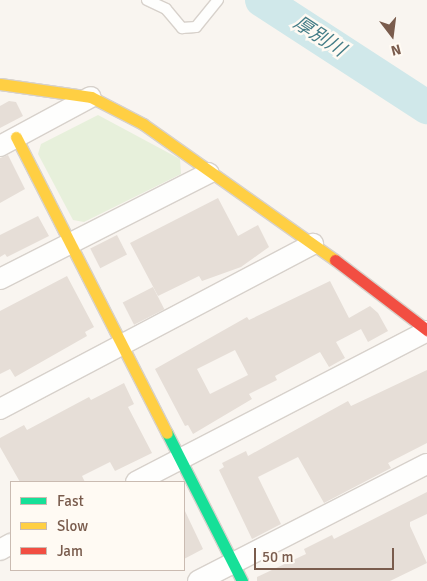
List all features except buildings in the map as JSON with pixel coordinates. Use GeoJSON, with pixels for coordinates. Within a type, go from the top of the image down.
{"type":"FeatureCollection","features":[{"type":"Feature","properties":{"kind":"street"},"geometry":{"type":"LineString","coordinates":[[0,84],[91,97],[143,124],[209,173],[313,244],[427,331],[138,481]]}},
{"type":"Feature","properties":{"kind":"street"},"geometry":{"type":"LineString","coordinates":[[91,97],[8,141],[72,242],[242,581]]}},
{"type":"Feature","properties":{"kind":"street"},"geometry":{"type":"LineString","coordinates":[[0,279],[209,173]]}},
{"type":"Feature","properties":{"kind":"street"},"geometry":{"type":"LineString","coordinates":[[0,409],[313,244]]}},
{"type":"Feature","properties":{"kind":"street"},"geometry":{"type":"LineString","coordinates":[[198,581],[427,464]]}},
{"type":"Feature","properties":{"kind":"lane"},"geometry":{"type":"LineString","coordinates":[[147,0],[166,9],[182,28],[196,27],[204,21],[218,0]]}},
{"type":"Feature","properties":{"kind":"green space"},"geometry":{"type":"Polygon","coordinates":[[[98,115],[180,159],[181,174],[84,222],[73,220],[38,154],[41,144],[98,115]]]}},
{"type":"Feature","properties":{"kind":"waterway","name":"厚別川"},"geometry":{"type":"LineString","coordinates":[[262,0],[427,107]]}},
{"type":"Feature","properties":{"kind":"traffic: fast"},"geometry":{"type":"LineString","coordinates":[[167,433],[242,581]]}},
{"type":"Feature","properties":{"kind":"traffic: slow"},"geometry":{"type":"LineString","coordinates":[[0,84],[91,97],[143,124],[335,260]]}},
{"type":"Feature","properties":{"kind":"traffic: slow"},"geometry":{"type":"LineString","coordinates":[[16,137],[167,433]]}},
{"type":"Feature","properties":{"kind":"traffic: jam"},"geometry":{"type":"LineString","coordinates":[[335,260],[427,330]]}}]}
